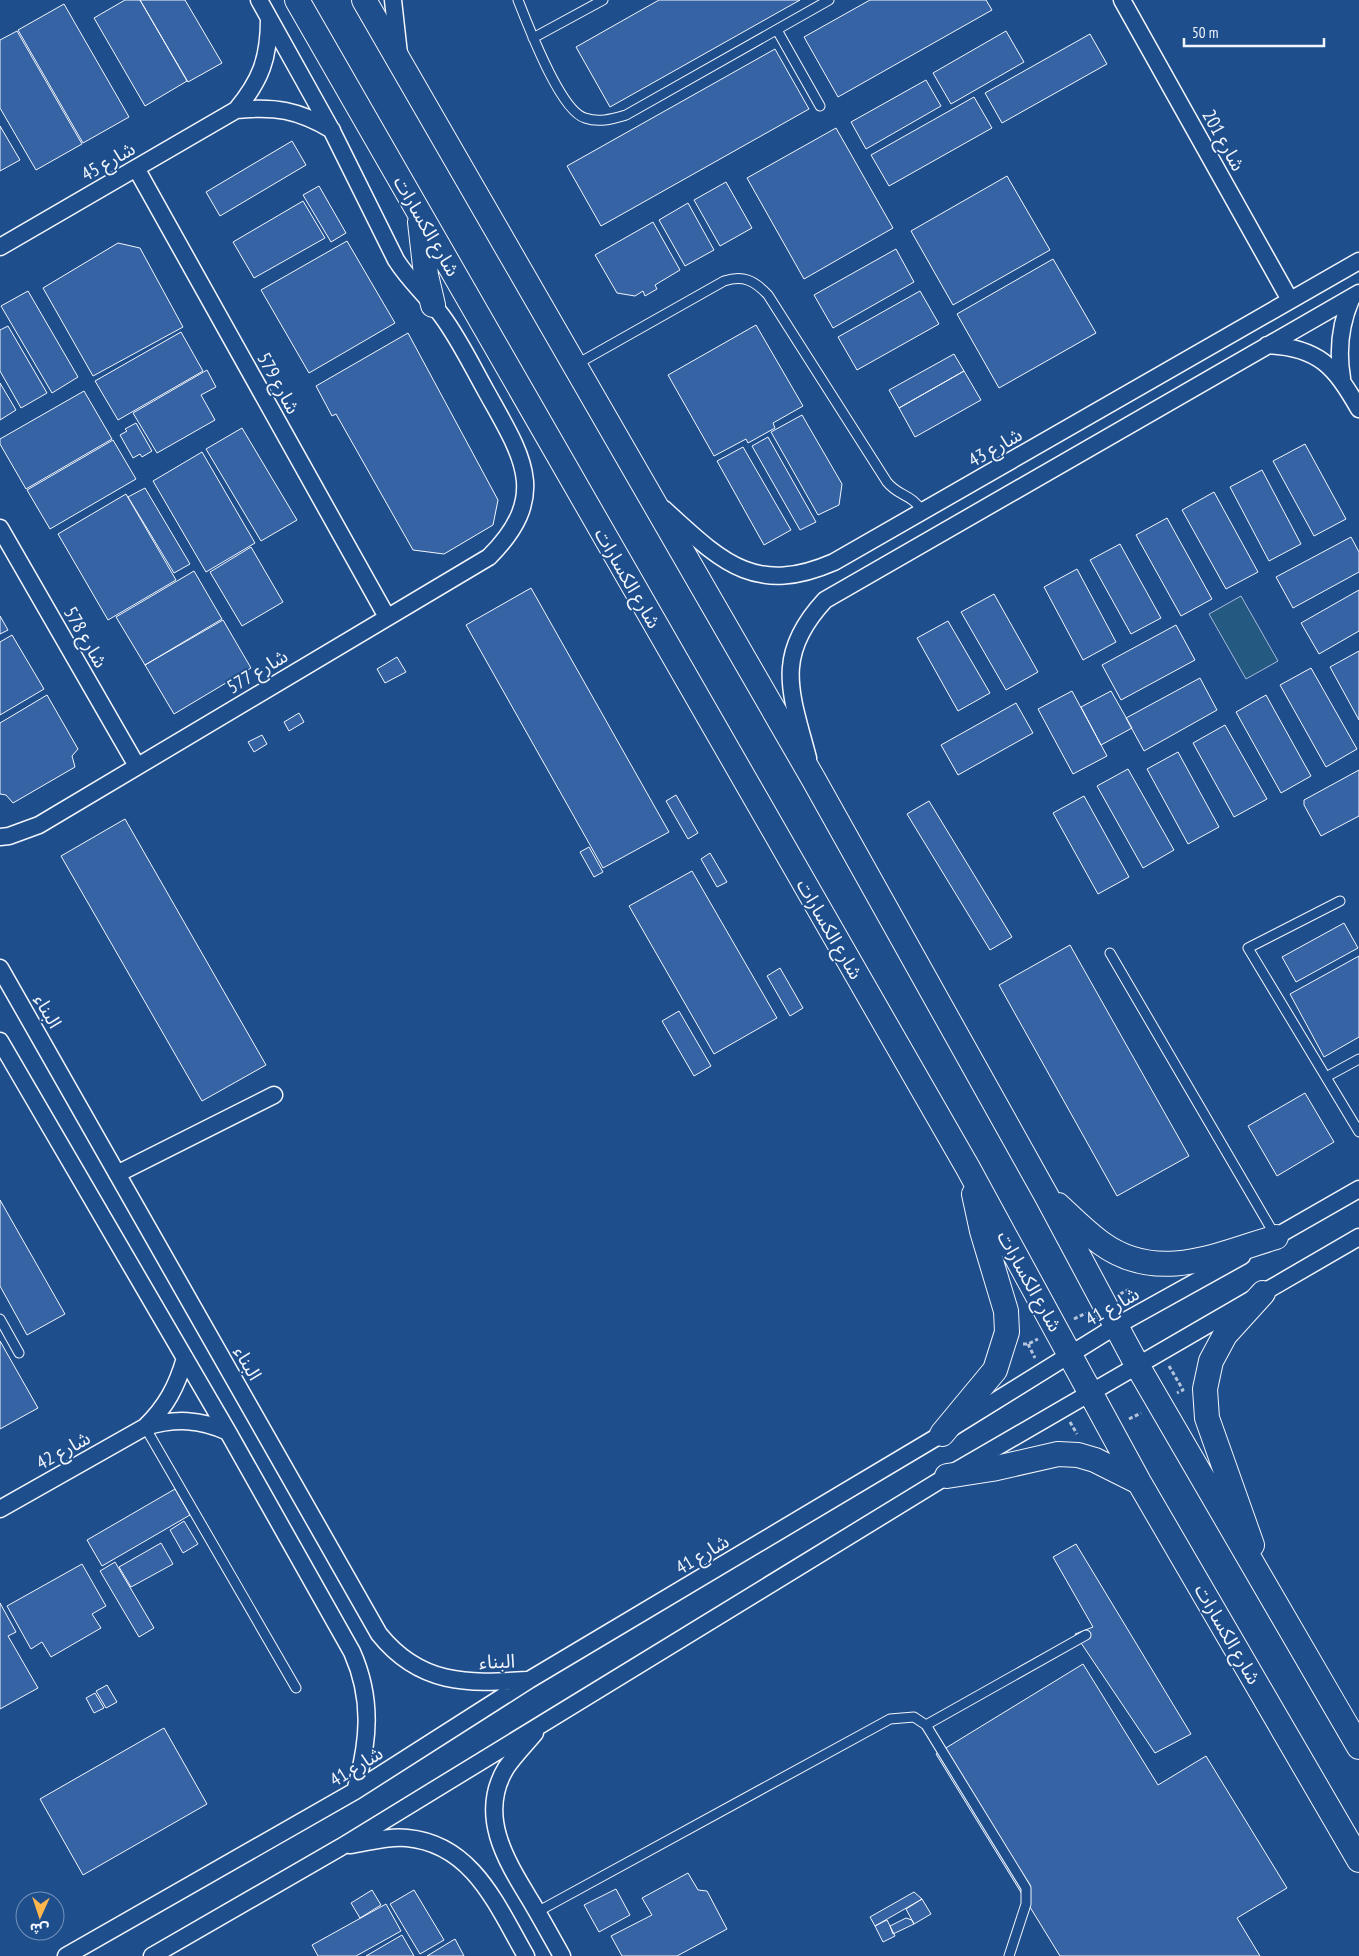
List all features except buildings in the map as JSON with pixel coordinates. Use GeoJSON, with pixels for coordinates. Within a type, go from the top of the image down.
{"type":"FeatureCollection","features":[{"type":"Feature","properties":{"kind":"street","name":"شارع الكسارات"},"geometry":{"type":"LineString","coordinates":[[259,0],[332,131],[396,260],[407,278],[450,327],[518,448],[525,471],[525,495],[519,518]]}},
{"type":"Feature","properties":{"kind":"street","name":"شارع الكسارات"},"geometry":{"type":"LineString","coordinates":[[297,0],[968,1168],[1139,1482],[1359,1860]]}},
{"type":"Feature","properties":{"kind":"street"},"geometry":{"type":"LineString","coordinates":[[364,0],[814,780],[1046,1195],[1137,1366],[1359,1748]]}},
{"type":"Feature","properties":{"kind":"street"},"geometry":{"type":"LineString","coordinates":[[393,0],[399,59]]}},
{"type":"Feature","properties":{"kind":"street","name":"شارع 201"},"geometry":{"type":"LineString","coordinates":[[1122,0],[1290,300]]}},
{"type":"Feature","properties":{"kind":"street","name":"شارع 45"},"geometry":{"type":"LineString","coordinates":[[0,247],[236,110],[253,90],[264,67],[269,42],[269,16]]}},
{"type":"Feature","properties":{"kind":"street","name":"شارع 45"},"geometry":{"type":"LineString","coordinates":[[236,110],[262,107],[287,110],[311,118],[332,131]]}},
{"type":"Feature","properties":{"kind":"street","name":"شارع 579"},"geometry":{"type":"LineString","coordinates":[[136,168],[387,617]]}},
{"type":"Feature","properties":{"kind":"street"},"geometry":{"type":"LineString","coordinates":[[420,215],[426,275],[432,305]]}},
{"type":"Feature","properties":{"kind":"street","name":"شارع 43"},"geometry":{"type":"LineString","coordinates":[[652,498],[710,550],[728,563],[748,572],[770,576],[792,576],[814,571],[834,562],[923,512],[1359,261]]}},
{"type":"Feature","properties":{"kind":"street"},"geometry":{"type":"LineString","coordinates":[[814,780],[790,686],[790,662],[797,639],[808,618],[825,600],[1356,295]]}},
{"type":"Feature","properties":{"kind":"street"},"geometry":{"type":"LineString","coordinates":[[1356,295],[1341,328],[1339,362],[1342,378],[1359,409]]}},
{"type":"Feature","properties":{"kind":"street"},"geometry":{"type":"LineString","coordinates":[[1267,345],[1301,350],[1316,357],[1342,378]]}},
{"type":"Feature","properties":{"kind":"street","name":"شارع 577"},"geometry":{"type":"LineString","coordinates":[[0,837],[9,836],[39,824],[489,556],[506,539],[519,518]]}},
{"type":"Feature","properties":{"kind":"street","name":"شارع 578"},"geometry":{"type":"LineString","coordinates":[[0,528],[137,766]]}},
{"type":"Feature","properties":{"kind":"street","name":"البناء"},"geometry":{"type":"LineString","coordinates":[[0,968],[379,1634],[392,1650],[420,1669],[453,1680],[488,1683],[529,1680]]}},
{"type":"Feature","properties":{"kind":"street"},"geometry":{"type":"LineString","coordinates":[[0,1041],[6,1061],[185,1358],[359,1668],[367,1701],[368,1718],[365,1752],[355,1791]]}},
{"type":"Feature","properties":{"kind":"street"},"geometry":{"type":"LineString","coordinates":[[117,1174],[274,1095]]}},
{"type":"Feature","properties":{"kind":"street"},"geometry":{"type":"LineString","coordinates":[[942,1434],[995,1370],[1007,1332],[1006,1311],[982,1231],[968,1168]]}},
{"type":"Feature","properties":{"kind":"street","name":"شارع 41"},"geometry":{"type":"LineString","coordinates":[[66,1956],[355,1791],[529,1680],[942,1434],[1116,1326],[1359,1189]]}},
{"type":"Feature","properties":{"kind":"street"},"geometry":{"type":"LineString","coordinates":[[1046,1195],[1101,1243],[1122,1256],[1144,1263],[1170,1266],[1196,1261],[1276,1237]]}},
{"type":"Feature","properties":{"kind":"street"},"geometry":{"type":"LineString","coordinates":[[152,1956],[341,1847],[947,1476],[1359,1237]]}},
{"type":"Feature","properties":{"kind":"street"},"geometry":{"type":"LineString","coordinates":[[1263,1293],[1225,1336],[1211,1361],[1205,1389],[1208,1418],[1238,1499],[1264,1585]]}},
{"type":"Feature","properties":{"kind":"street","name":"شارع 42"},"geometry":{"type":"LineString","coordinates":[[145,1427],[157,1416],[175,1389],[185,1358]]}},
{"type":"Feature","properties":{"kind":"street","name":"شارع 42"},"geometry":{"type":"LineString","coordinates":[[0,1509],[145,1427],[161,1422],[196,1421],[228,1432]]}},
{"type":"Feature","properties":{"kind":"street"},"geometry":{"type":"LineString","coordinates":[[947,1476],[992,1469],[1058,1454],[1078,1455],[1095,1460],[1139,1482]]}},
{"type":"Feature","properties":{"kind":"street"},"geometry":{"type":"LineString","coordinates":[[543,1723],[506,1768],[496,1798],[495,1814],[499,1845],[505,1860],[562,1956]]}},
{"type":"Feature","properties":{"kind":"street"},"geometry":{"type":"LineString","coordinates":[[341,1847],[406,1837],[437,1844],[451,1851],[464,1860],[484,1883],[526,1956]]}},
{"type":"Feature","properties":{"kind":"lane"},"geometry":{"type":"LineString","coordinates":[[518,0],[533,38],[564,101],[583,118],[604,121],[626,115],[830,0]]}},
{"type":"Feature","properties":{"kind":"lane"},"geometry":{"type":"LineString","coordinates":[[533,38],[603,0]]}},
{"type":"Feature","properties":{"kind":"lane"},"geometry":{"type":"LineString","coordinates":[[777,30],[820,106]]}},
{"type":"Feature","properties":{"kind":"lane"},"geometry":{"type":"LineString","coordinates":[[576,365],[724,281],[736,277],[749,279],[768,295],[890,486],[897,492],[914,499],[923,512]]}},
{"type":"Feature","properties":{"kind":"lane"},"geometry":{"type":"LineString","coordinates":[[1340,901],[1248,948],[1359,1132]]}},
{"type":"Feature","properties":{"kind":"lane"},"geometry":{"type":"LineString","coordinates":[[1110,953],[1276,1237]]}},
{"type":"Feature","properties":{"kind":"lane"},"geometry":{"type":"LineString","coordinates":[[1326,1077],[1359,1059]]}},
{"type":"Feature","properties":{"kind":"lane"},"geometry":{"type":"LineString","coordinates":[[0,1319],[19,1353]]}},
{"type":"Feature","properties":{"kind":"lane"},"geometry":{"type":"LineString","coordinates":[[145,1427],[296,1688]]}},
{"type":"Feature","properties":{"kind":"lane"},"geometry":{"type":"LineString","coordinates":[[926,1725],[1086,1635]]}},
{"type":"Feature","properties":{"kind":"lane"},"geometry":{"type":"LineString","coordinates":[[537,1912],[890,1719],[914,1718],[926,1725],[1026,1888],[1026,1904],[1009,1956]]}},
{"type":"Feature","properties":{"kind":"shaded area"},"geometry":{"type":"Polygon","coordinates":[[[1241,596],[1278,661],[1246,679],[1209,614],[1241,596]]]}}]}
